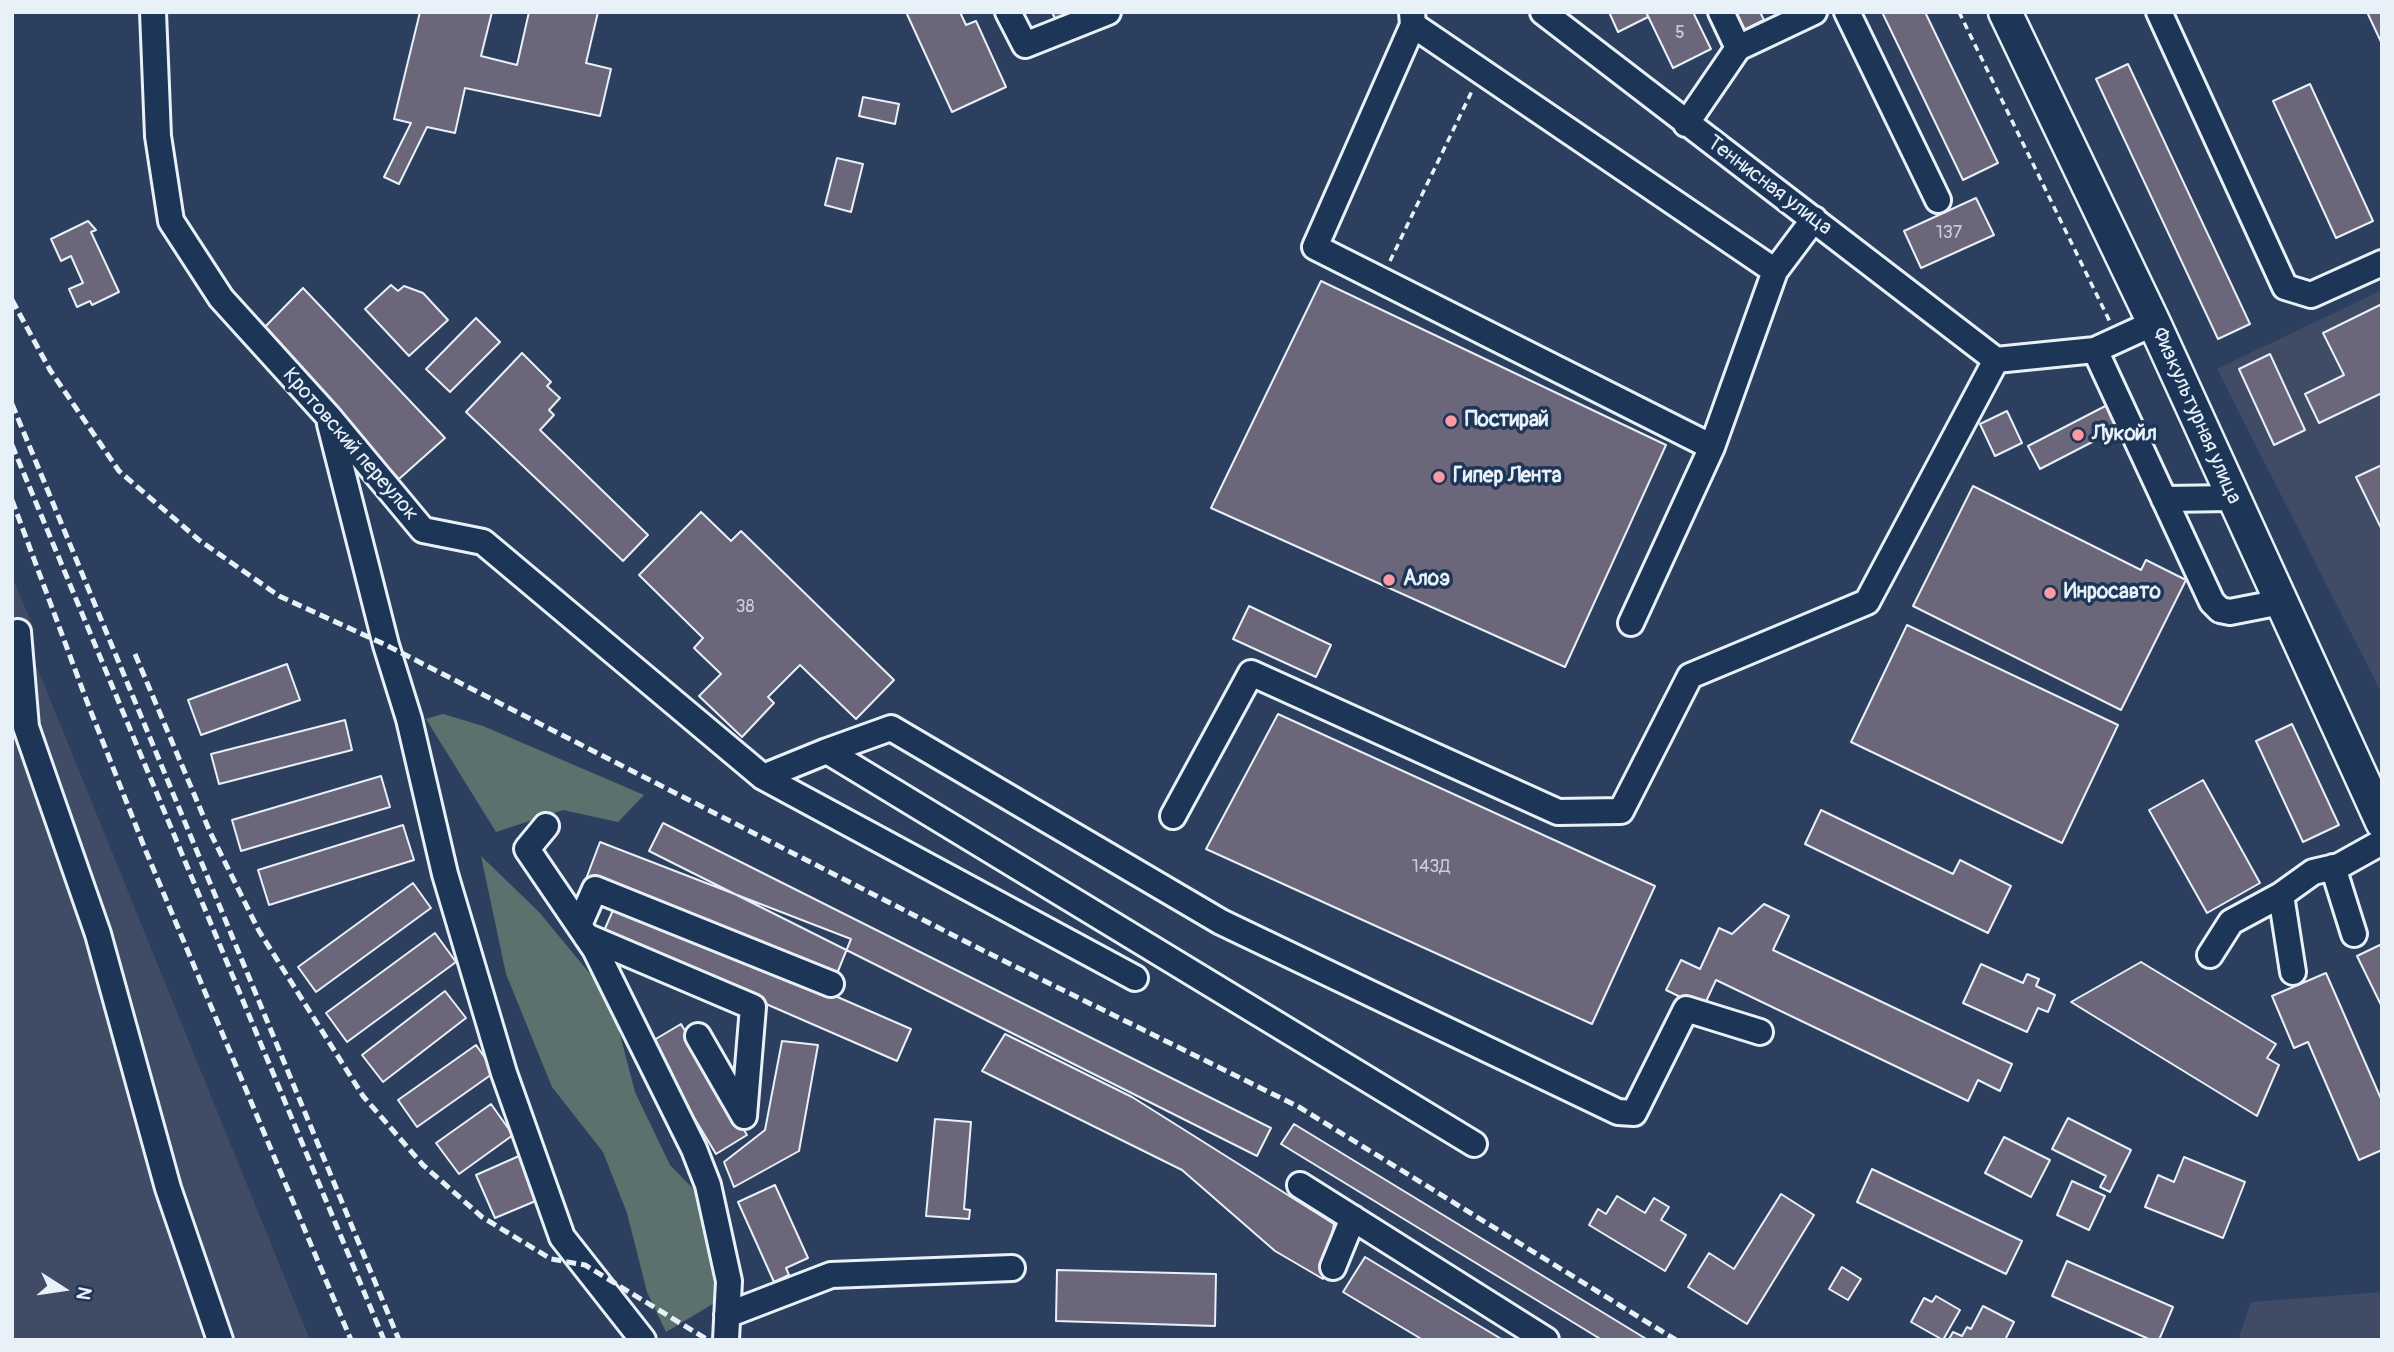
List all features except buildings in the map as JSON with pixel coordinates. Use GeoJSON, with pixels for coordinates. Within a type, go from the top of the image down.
{"type":"FeatureCollection","features":[{"type":"Feature","properties":{"kind":"main road","name":"Физкультурная улица"},"geometry":{"type":"LineString","coordinates":[[2005,12],[2154,323],[2382,822]]}},
{"type":"Feature","properties":{"kind":"street","name":"Кротовский переулок"},"geometry":{"type":"LineString","coordinates":[[153,12],[158,136],[170,221],[221,298],[328,416],[423,530],[483,541],[763,777],[1135,978]]}},
{"type":"Feature","properties":{"kind":"street"},"geometry":{"type":"LineString","coordinates":[[1008,12],[1025,44],[1108,12]]}},
{"type":"Feature","properties":{"kind":"street","name":"Теннисная улица"},"geometry":{"type":"LineString","coordinates":[[1543,12],[1996,360]]}},
{"type":"Feature","properties":{"kind":"street"},"geometry":{"type":"LineString","coordinates":[[1721,12],[1738,48]]}},
{"type":"Feature","properties":{"kind":"street"},"geometry":{"type":"LineString","coordinates":[[1686,124],[1738,48],[1814,12]]}},
{"type":"Feature","properties":{"kind":"street"},"geometry":{"type":"LineString","coordinates":[[1847,12],[1938,200]]}},
{"type":"Feature","properties":{"kind":"street"},"geometry":{"type":"LineString","coordinates":[[2159,12],[2285,287],[2311,295],[2382,263]]}},
{"type":"Feature","properties":{"kind":"street"},"geometry":{"type":"LineString","coordinates":[[1712,447],[1315,247],[1412,19],[1481,71],[1775,271]]}},
{"type":"Feature","properties":{"kind":"street"},"geometry":{"type":"LineString","coordinates":[[1631,623],[1712,447],[1775,271],[1814,219]]}},
{"type":"Feature","properties":{"kind":"street"},"geometry":{"type":"LineString","coordinates":[[1173,816],[1251,673],[1558,812],[1621,811],[1690,676],[1867,602],[1996,360],[2095,350],[2154,323]]}},
{"type":"Feature","properties":{"kind":"street"},"geometry":{"type":"LineString","coordinates":[[2095,350],[2212,602],[2220,610],[2230,612],[2281,602]]}},
{"type":"Feature","properties":{"kind":"street"},"geometry":{"type":"LineString","coordinates":[[328,416],[383,633],[409,719],[445,874],[504,1073],[562,1237],[643,1340]]}},
{"type":"Feature","properties":{"kind":"street"},"geometry":{"type":"LineString","coordinates":[[2164,499],[2233,498]]}},
{"type":"Feature","properties":{"kind":"street"},"geometry":{"type":"LineString","coordinates":[[18,632],[26,727],[98,934],[169,1188],[220,1340]]}},
{"type":"Feature","properties":{"kind":"street"},"geometry":{"type":"LineString","coordinates":[[763,777],[891,728],[1221,922],[1618,1112],[1634,1113],[1686,1009],[1760,1032]]}},
{"type":"Feature","properties":{"kind":"street"},"geometry":{"type":"LineString","coordinates":[[827,751],[1474,1144]]}},
{"type":"Feature","properties":{"kind":"street"},"geometry":{"type":"LineString","coordinates":[[546,826],[527,849],[583,931],[694,1149],[708,1185],[729,1281],[727,1328],[831,1275],[1012,1268]]}},
{"type":"Feature","properties":{"kind":"street"},"geometry":{"type":"LineString","coordinates":[[2210,955],[2231,922],[2281,895],[2313,872],[2333,867],[2382,842]]}},
{"type":"Feature","properties":{"kind":"street"},"geometry":{"type":"LineString","coordinates":[[2333,867],[2354,934]]}},
{"type":"Feature","properties":{"kind":"street"},"geometry":{"type":"LineString","coordinates":[[583,931],[595,889],[831,984]]}},
{"type":"Feature","properties":{"kind":"street"},"geometry":{"type":"LineString","coordinates":[[2281,895],[2293,972]]}},
{"type":"Feature","properties":{"kind":"street"},"geometry":{"type":"LineString","coordinates":[[583,931],[753,1007],[744,1116],[698,1036]]}},
{"type":"Feature","properties":{"kind":"street"},"geometry":{"type":"LineString","coordinates":[[1300,1185],[1546,1340]]}},
{"type":"Feature","properties":{"kind":"street"},"geometry":{"type":"LineString","coordinates":[[1333,1267],[1353,1218]]}},
{"type":"Feature","properties":{"kind":"path"},"geometry":{"type":"LineString","coordinates":[[1959,12],[2119,340]]}},
{"type":"Feature","properties":{"kind":"path"},"geometry":{"type":"LineString","coordinates":[[1381,280],[1481,71]]}},
{"type":"Feature","properties":{"kind":"shaded area"},"geometry":{"type":"Polygon","coordinates":[[[2382,290],[2382,694],[2217,369],[2382,290]]]}},
{"type":"Feature","properties":{"kind":"shaded area"},"geometry":{"type":"Polygon","coordinates":[[[12,576],[34,629],[28,645],[310,1340],[12,1340],[12,576]]]}},
{"type":"Feature","properties":{"kind":"shaded area"},"geometry":{"type":"Polygon","coordinates":[[[2382,1292],[2382,1340],[2238,1340],[2251,1302],[2382,1292]]]}},
{"type":"Feature","properties":{"kind":"green space"},"geometry":{"type":"Polygon","coordinates":[[[443,714],[483,726],[644,795],[618,822],[563,810],[496,832],[426,719],[443,714]]]}},
{"type":"Feature","properties":{"kind":"green space"},"geometry":{"type":"Polygon","coordinates":[[[481,856],[539,912],[596,981],[617,1023],[635,1092],[670,1165],[709,1205],[721,1299],[666,1332],[647,1292],[627,1213],[603,1152],[552,1087],[506,974],[481,856]]]}},
{"type":"Feature","properties":{"kind":"railway"},"geometry":{"type":"LineString","coordinates":[[12,300],[50,370],[119,471],[199,540],[279,596],[386,645],[984,951],[1299,1107],[1676,1340]]}},
{"type":"Feature","properties":{"kind":"railway"},"geometry":{"type":"LineString","coordinates":[[12,404],[399,1340]]}},
{"type":"Feature","properties":{"kind":"railway"},"geometry":{"type":"LineString","coordinates":[[12,445],[384,1340]]}},
{"type":"Feature","properties":{"kind":"railway"},"geometry":{"type":"LineString","coordinates":[[12,500],[145,849],[351,1340]]}},
{"type":"Feature","properties":{"kind":"railway"},"geometry":{"type":"LineString","coordinates":[[135,654],[210,832],[259,931],[363,1096],[423,1165],[482,1217],[551,1259],[585,1265],[708,1340]]}},
{"type":"Feature","properties":{"kind":"place","name":"Постирай"},"geometry":{"type":"Point","coordinates":[1451,421]}},
{"type":"Feature","properties":{"kind":"place","name":"Лукойл"},"geometry":{"type":"Point","coordinates":[2078,435]}},
{"type":"Feature","properties":{"kind":"place","name":"Гипер Лента"},"geometry":{"type":"Point","coordinates":[1439,477]}},
{"type":"Feature","properties":{"kind":"place","name":"Алоэ"},"geometry":{"type":"Point","coordinates":[1389,580]}},
{"type":"Feature","properties":{"kind":"place","name":"Инросавто"},"geometry":{"type":"Point","coordinates":[2050,593]}}]}
